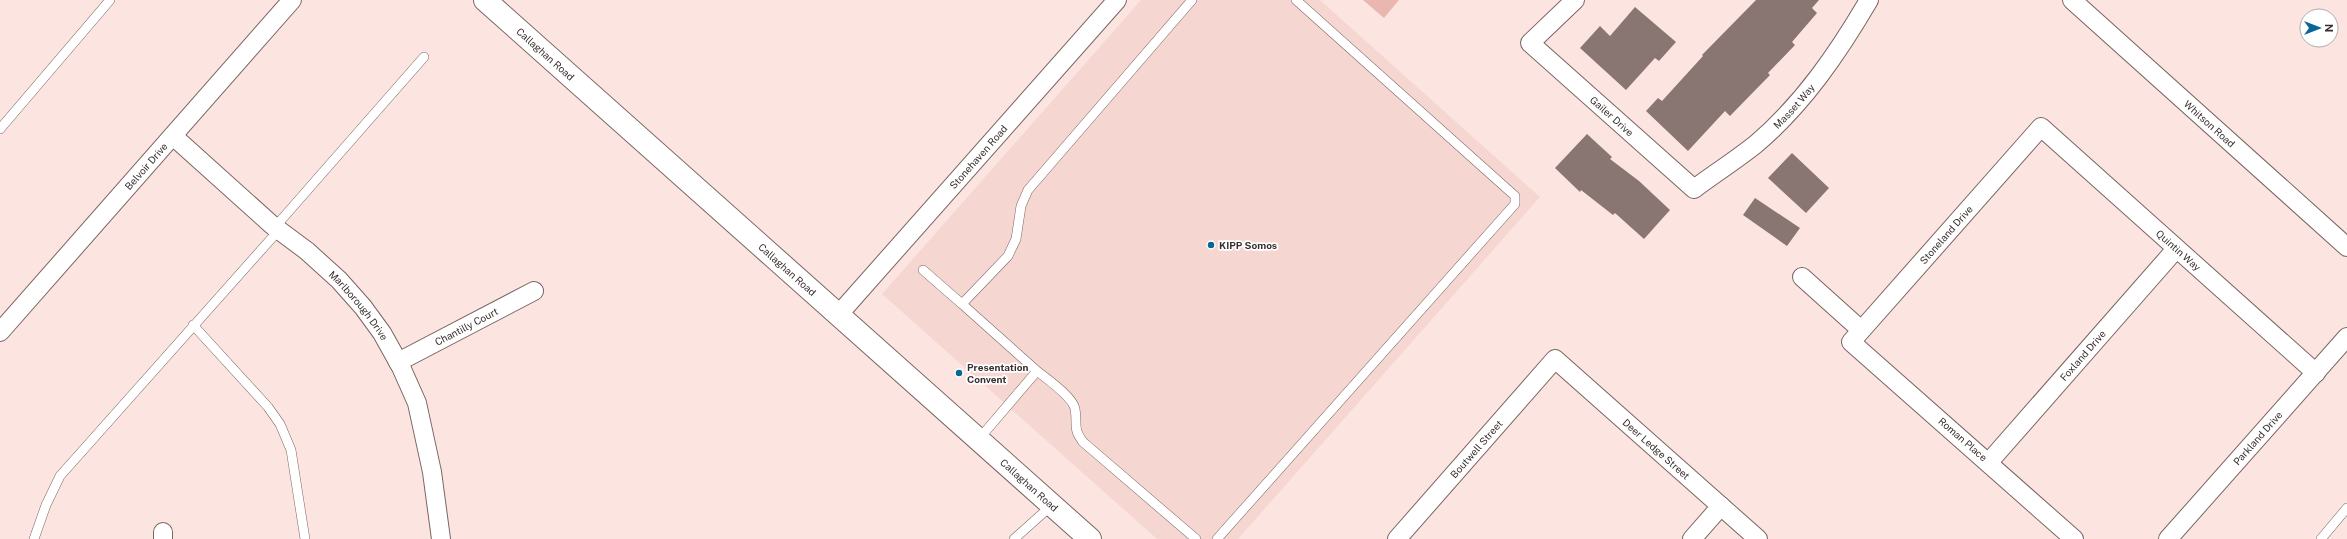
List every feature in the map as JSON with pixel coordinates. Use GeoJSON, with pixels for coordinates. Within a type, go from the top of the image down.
{"type":"FeatureCollection","features":[{"type":"Feature","properties":{"kind":"main road","name":"Callaghan Road"},"geometry":{"type":"LineString","coordinates":[[485,0],[1090,539]]}},
{"type":"Feature","properties":{"kind":"street","name":"Belvoir Drive"},"geometry":{"type":"LineString","coordinates":[[0,332],[292,0]]}},
{"type":"Feature","properties":{"kind":"street","name":"Stonehaven Road"},"geometry":{"type":"LineString","coordinates":[[839,314],[1117,0]]}},
{"type":"Feature","properties":{"kind":"street","name":"Gailer Drive"},"geometry":{"type":"LineString","coordinates":[[1575,0],[1530,43],[1694,189]]}},
{"type":"Feature","properties":{"kind":"street","name":"Masset Way"},"geometry":{"type":"LineString","coordinates":[[1694,189],[1756,144],[1793,108],[1828,65],[1869,0]]}},
{"type":"Feature","properties":{"kind":"street","name":"Whitson Road"},"geometry":{"type":"LineString","coordinates":[[2072,0],[2347,247]]}},
{"type":"Feature","properties":{"kind":"street","name":"Quintin Way"},"geometry":{"type":"LineString","coordinates":[[2041,127],[2316,373]]}},
{"type":"Feature","properties":{"kind":"street","name":"Stoneland Drive"},"geometry":{"type":"LineString","coordinates":[[1856,336],[2041,127]]}},
{"type":"Feature","properties":{"kind":"street","name":"Marlborough Drive"},"geometry":{"type":"LineString","coordinates":[[173,136],[277,228],[307,251],[339,280],[363,306],[398,362],[418,403],[432,472],[441,539]]}},
{"type":"Feature","properties":{"kind":"street","name":"Foxland Drive"},"geometry":{"type":"LineString","coordinates":[[1989,462],[2176,249]]}},
{"type":"Feature","properties":{"kind":"street","name":"Roman Place"},"geometry":{"type":"LineString","coordinates":[[1802,277],[1856,336],[1989,462],[2074,539]]}},
{"type":"Feature","properties":{"kind":"street","name":"Chantilly Court"},"geometry":{"type":"LineString","coordinates":[[398,362],[534,291]]}},
{"type":"Feature","properties":{"kind":"street","name":"Parkland Drive"},"geometry":{"type":"LineString","coordinates":[[2168,539],[2347,337]]}},
{"type":"Feature","properties":{"kind":"street","name":"Deer Ledge Street"},"geometry":{"type":"LineString","coordinates":[[1555,359],[1758,539]]}},
{"type":"Feature","properties":{"kind":"street","name":"Boutwell Street"},"geometry":{"type":"LineString","coordinates":[[1397,539],[1555,359]]}},
{"type":"Feature","properties":{"kind":"street"},"geometry":{"type":"LineString","coordinates":[[1692,539],[1721,506]]}},
{"type":"Feature","properties":{"kind":"lane"},"geometry":{"type":"LineString","coordinates":[[0,128],[110,0]]}},
{"type":"Feature","properties":{"kind":"lane"},"geometry":{"type":"LineString","coordinates":[[962,304],[1008,256],[1016,239],[1021,206],[1028,190],[1192,0]]}},
{"type":"Feature","properties":{"kind":"lane"},"geometry":{"type":"LineString","coordinates":[[1217,539],[1515,204],[1515,196],[1296,0]]}},
{"type":"Feature","properties":{"kind":"lane"},"geometry":{"type":"LineString","coordinates":[[34,539],[46,505],[60,476],[193,325],[424,57]]}},
{"type":"Feature","properties":{"kind":"lane"},"geometry":{"type":"LineString","coordinates":[[923,270],[1067,397],[1075,408],[1076,432],[1083,442],[1193,538]]}},
{"type":"Feature","properties":{"kind":"lane"},"geometry":{"type":"LineString","coordinates":[[193,325],[268,407],[280,424],[291,450],[305,539]]}},
{"type":"Feature","properties":{"kind":"lane"},"geometry":{"type":"LineString","coordinates":[[979,439],[1037,371]]}},
{"type":"Feature","properties":{"kind":"lane"},"geometry":{"type":"LineString","coordinates":[[1014,539],[1052,505]]}},
{"type":"Feature","properties":{"kind":"lane"},"geometry":{"type":"LineString","coordinates":[[2321,539],[2347,508]]}},
{"type":"Feature","properties":{"kind":"shaded area","name":"KIPP Somos"},"geometry":{"type":"Polygon","coordinates":[[[1141,0],[1320,0],[1540,197],[1238,539],[1157,539],[882,294],[1141,0]]]}},
{"type":"Feature","properties":{"kind":"shaded area"},"geometry":{"type":"Polygon","coordinates":[[[1363,0],[1399,0],[1384,18],[1363,0]]]}},
{"type":"Feature","properties":{"kind":"building"},"geometry":{"type":"Polygon","coordinates":[[[1756,0],[1819,0],[1812,8],[1817,13],[1792,42],[1795,45],[1768,73],[1770,75],[1730,116],[1725,111],[1688,151],[1646,111],[1658,98],[1662,101],[1703,56],[1702,55],[1756,0]]]}},
{"type":"Feature","properties":{"kind":"building"},"geometry":{"type":"Polygon","coordinates":[[[1635,7],[1676,42],[1659,61],[1655,58],[1626,90],[1580,48],[1600,26],[1610,36],[1635,7]]]}},
{"type":"Feature","properties":{"kind":"building"},"geometry":{"type":"Polygon","coordinates":[[[1587,134],[1612,157],[1610,159],[1639,181],[1670,210],[1644,239],[1615,213],[1613,215],[1581,190],[1580,192],[1555,168],[1587,134]]]}},
{"type":"Feature","properties":{"kind":"building"},"geometry":{"type":"Polygon","coordinates":[[[1792,153],[1829,188],[1806,213],[1768,178],[1792,153]]]}},
{"type":"Feature","properties":{"kind":"building"},"geometry":{"type":"Polygon","coordinates":[[[1755,198],[1800,228],[1787,246],[1743,215],[1755,198]]]}},
{"type":"Feature","properties":{"kind":"place","name":"KIPP Somos"},"geometry":{"type":"Point","coordinates":[1211,245]}},
{"type":"Feature","properties":{"kind":"place","name":"Presentation Convent"},"geometry":{"type":"Point","coordinates":[959,373]}}]}
